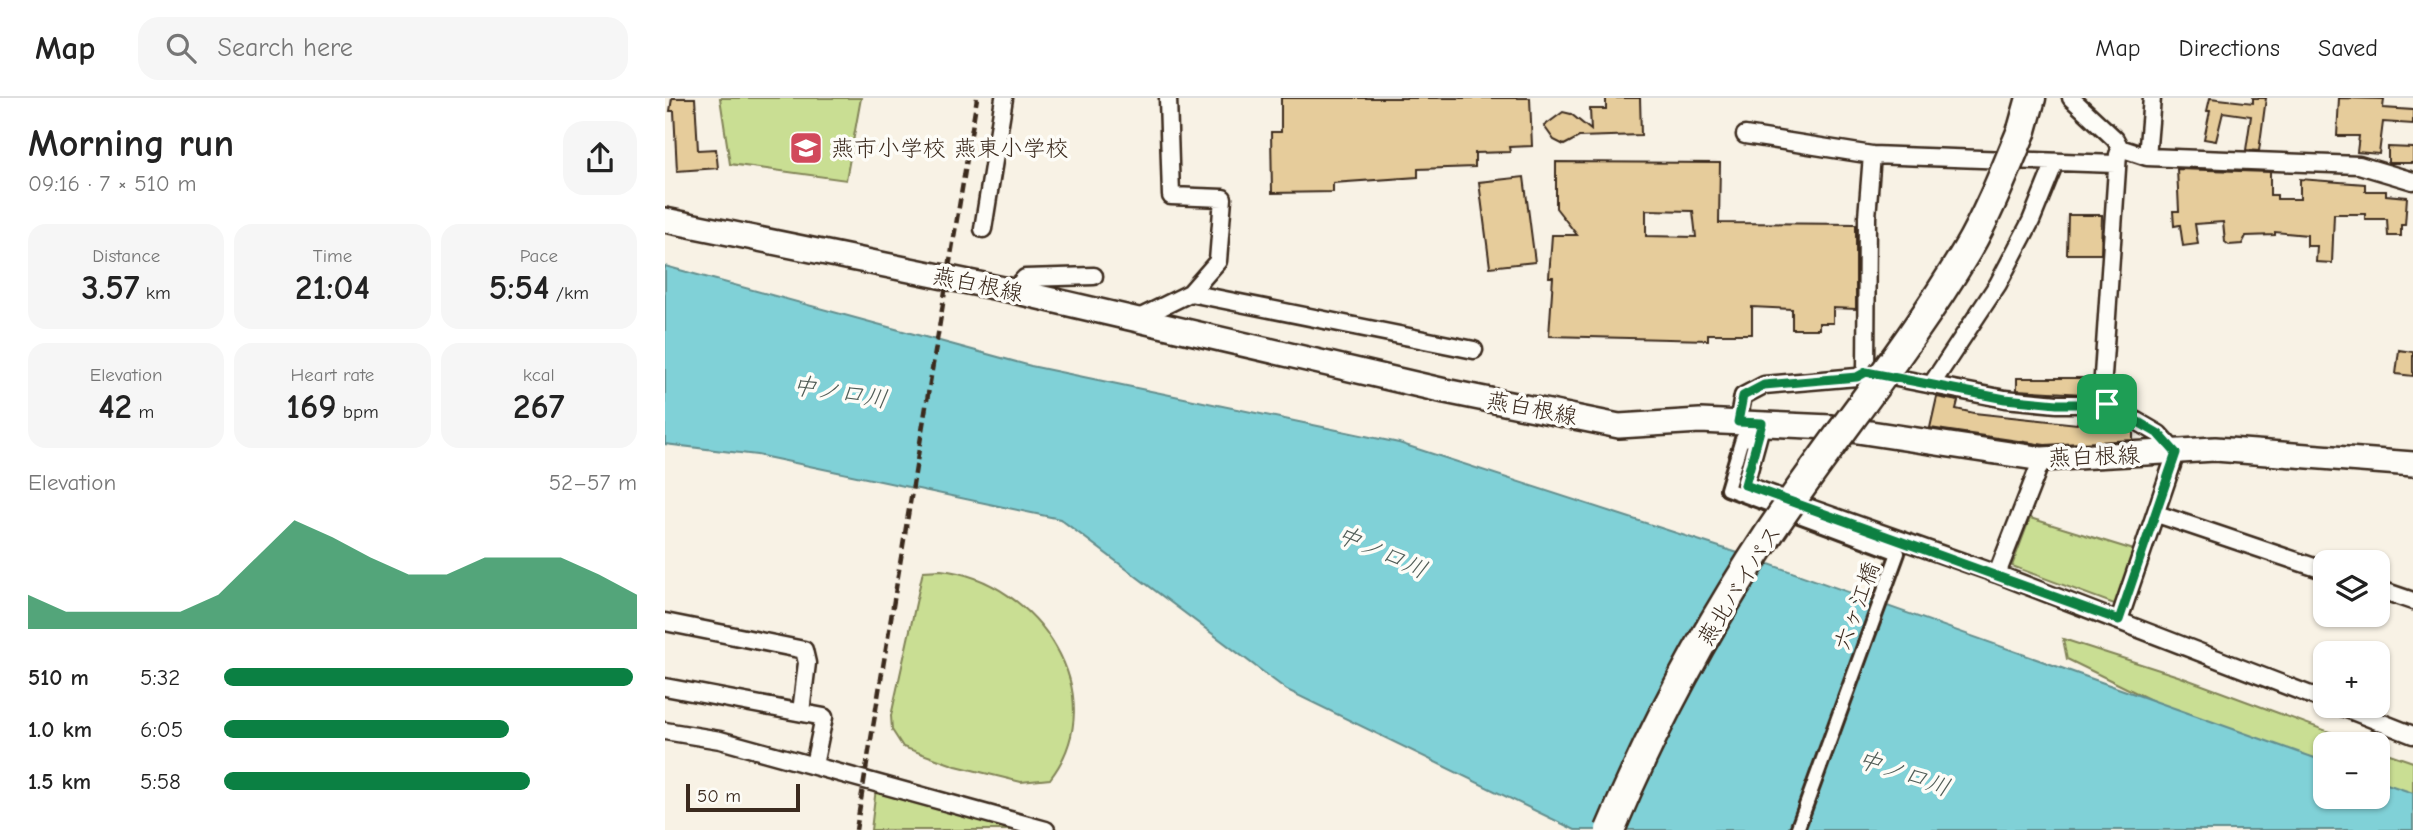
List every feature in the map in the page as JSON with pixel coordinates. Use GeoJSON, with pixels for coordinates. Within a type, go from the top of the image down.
{"type":"FeatureCollection","features":[{"type":"Feature","properties":{"kind":"highway","name":"燕北バイパス"},"geometry":{"type":"LineString","coordinates":[[1611,830],[1651,743],[1700,649],[1769,534],[1925,317],[1967,249],[1997,192],[2022,130],[2031,98]]}},
{"type":"Feature","properties":{"kind":"main road","name":"燕白根線"},"geometry":{"type":"LineString","coordinates":[[665,220],[1013,291],[1133,321],[1619,426],[1738,422],[1760,432],[1831,426],[2042,459],[2215,449],[2413,464]]}},
{"type":"Feature","properties":{"kind":"street"},"geometry":{"type":"LineString","coordinates":[[983,229],[1005,98]]}},
{"type":"Feature","properties":{"kind":"street"},"geometry":{"type":"LineString","coordinates":[[1133,321],[1190,293],[1218,261],[1223,198],[1171,195],[1168,98]]}},
{"type":"Feature","properties":{"kind":"street"},"geometry":{"type":"LineString","coordinates":[[2147,157],[2152,98]]}},
{"type":"Feature","properties":{"kind":"street"},"geometry":{"type":"LineString","coordinates":[[2078,101],[2115,139],[2117,156],[2102,390],[2107,404]]}},
{"type":"Feature","properties":{"kind":"street"},"geometry":{"type":"LineString","coordinates":[[1745,135],[1872,155],[2055,162],[2117,156],[2359,165],[2413,181]]}},
{"type":"Feature","properties":{"kind":"street"},"geometry":{"type":"LineString","coordinates":[[1866,372],[1867,217],[1872,155]]}},
{"type":"Feature","properties":{"kind":"street"},"geometry":{"type":"LineString","coordinates":[[1931,385],[1998,284],[2031,221],[2055,162]]}},
{"type":"Feature","properties":{"kind":"street"},"geometry":{"type":"LineString","coordinates":[[1013,291],[1025,278],[1094,276]]}},
{"type":"Feature","properties":{"kind":"street"},"geometry":{"type":"LineString","coordinates":[[1190,293],[1474,351]]}},
{"type":"Feature","properties":{"kind":"street"},"geometry":{"type":"LineString","coordinates":[[1738,422],[1743,396],[1764,385],[1857,377],[1866,372],[2057,404],[2107,404],[2159,434],[2176,453],[2119,620]]}},
{"type":"Feature","properties":{"kind":"street"},"geometry":{"type":"LineString","coordinates":[[1760,432],[1745,485],[1997,574],[2313,696]]}},
{"type":"Feature","properties":{"kind":"street","name":"六ヶ江橋"},"geometry":{"type":"LineString","coordinates":[[1760,432],[1742,439],[1727,489],[1898,553],[1797,830]]}},
{"type":"Feature","properties":{"kind":"street"},"geometry":{"type":"LineString","coordinates":[[1997,574],[2042,459]]}},
{"type":"Feature","properties":{"kind":"street"},"geometry":{"type":"LineString","coordinates":[[2157,514],[2313,567]]}},
{"type":"Feature","properties":{"kind":"street"},"geometry":{"type":"LineString","coordinates":[[2390,593],[2413,601]]}},
{"type":"Feature","properties":{"kind":"street"},"geometry":{"type":"LineString","coordinates":[[665,622],[804,650],[807,663],[801,712]]}},
{"type":"Feature","properties":{"kind":"street"},"geometry":{"type":"LineString","coordinates":[[665,687],[824,717],[814,765]]}},
{"type":"Feature","properties":{"kind":"street"},"geometry":{"type":"LineString","coordinates":[[2370,718],[2413,735]]}},
{"type":"Feature","properties":{"kind":"street"},"geometry":{"type":"LineString","coordinates":[[665,731],[720,740],[1022,827],[1046,830]]}},
{"type":"Feature","properties":{"kind":"green space"},"geometry":{"type":"Polygon","coordinates":[[[720,98],[861,98],[846,180],[730,164],[720,98]]]}},
{"type":"Feature","properties":{"kind":"green space"},"geometry":{"type":"Polygon","coordinates":[[[2030,518],[2137,551],[2117,605],[2012,566],[2030,518]]]}},
{"type":"Feature","properties":{"kind":"green space"},"geometry":{"type":"Polygon","coordinates":[[[941,570],[976,578],[1008,595],[1035,618],[1056,647],[1069,679],[1074,712],[1068,746],[1050,779],[1021,782],[956,766],[903,747],[892,730],[891,716],[923,571],[941,570]]]}},
{"type":"Feature","properties":{"kind":"green space"},"geometry":{"type":"Polygon","coordinates":[[[2063,639],[2178,676],[2330,732],[2313,732],[2313,765],[2192,720],[2067,659],[2063,639]]]}},
{"type":"Feature","properties":{"kind":"green space"},"geometry":{"type":"Polygon","coordinates":[[[2390,754],[2413,762],[2413,803],[2390,794],[2390,754]]]}},
{"type":"Feature","properties":{"kind":"green space"},"geometry":{"type":"Polygon","coordinates":[[[876,788],[1008,825],[1011,830],[871,830],[876,788]]]}},
{"type":"Feature","properties":{"kind":"water","name":"中ノ口川"},"geometry":{"type":"Polygon","coordinates":[[[665,266],[1031,366],[1399,443],[1741,554],[2313,757],[2313,809],[2390,809],[2390,785],[2413,793],[2413,830],[1575,830],[1287,690],[1060,519],[757,455],[665,444],[665,266]]]}},
{"type":"Feature","properties":{"kind":"building"},"geometry":{"type":"Polygon","coordinates":[[[672,98],[695,98],[698,150],[716,149],[718,168],[677,171],[674,111],[670,111],[672,98]]]}},
{"type":"Feature","properties":{"kind":"building"},"geometry":{"type":"Polygon","coordinates":[[[1281,98],[1530,98],[1532,146],[1509,147],[1510,152],[1475,153],[1475,167],[1418,169],[1418,177],[1333,183],[1333,192],[1272,193],[1271,132],[1281,132],[1281,98]]]}},
{"type":"Feature","properties":{"kind":"building"},"geometry":{"type":"Polygon","coordinates":[[[1606,98],[1640,98],[1641,135],[1579,137],[1564,145],[1554,140],[1544,126],[1563,112],[1571,114],[1591,130],[1590,109],[1606,109],[1606,98]]]}},
{"type":"Feature","properties":{"kind":"building"},"geometry":{"type":"Polygon","coordinates":[[[2210,98],[2253,103],[2253,98],[2266,98],[2259,151],[2246,150],[2251,116],[2223,112],[2216,141],[2204,139],[2210,98]]]}},
{"type":"Feature","properties":{"kind":"building"},"geometry":{"type":"Polygon","coordinates":[[[2339,98],[2384,99],[2383,108],[2413,110],[2413,124],[2383,122],[2379,154],[2357,152],[2359,136],[2337,136],[2339,98]]]}},
{"type":"Feature","properties":{"kind":"building"},"geometry":{"type":"Polygon","coordinates":[[[2388,147],[2413,148],[2413,163],[2388,163],[2388,147]]]}},
{"type":"Feature","properties":{"kind":"building"},"geometry":{"type":"Polygon","coordinates":[[[1556,162],[1720,163],[1719,223],[1856,224],[1856,309],[1833,308],[1833,323],[1819,323],[1819,329],[1792,329],[1792,309],[1752,307],[1752,334],[1708,334],[1708,340],[1549,336],[1553,277],[1549,277],[1552,235],[1577,235],[1556,208],[1556,162]],[[1646,210],[1646,236],[1696,237],[1693,211],[1646,210]]]}},
{"type":"Feature","properties":{"kind":"building"},"geometry":{"type":"Polygon","coordinates":[[[2177,169],[2270,172],[2270,195],[2277,195],[2277,199],[2300,199],[2300,179],[2365,184],[2365,191],[2386,191],[2386,195],[2407,197],[2405,225],[2401,225],[2401,236],[2388,236],[2387,219],[2365,219],[2365,214],[2334,214],[2332,263],[2316,262],[2317,246],[2307,246],[2307,235],[2275,232],[2275,235],[2246,236],[2242,244],[2229,245],[2225,242],[2223,222],[2195,224],[2198,244],[2183,246],[2180,225],[2174,226],[2173,211],[2179,211],[2177,169]]]}},
{"type":"Feature","properties":{"kind":"building"},"geometry":{"type":"Polygon","coordinates":[[[1524,177],[1535,262],[1490,267],[1479,182],[1524,177]]]}},
{"type":"Feature","properties":{"kind":"building"},"geometry":{"type":"Polygon","coordinates":[[[2068,215],[2102,215],[2101,254],[2067,254],[2068,215]]]}},
{"type":"Feature","properties":{"kind":"building"},"geometry":{"type":"Polygon","coordinates":[[[2399,350],[2413,352],[2413,376],[2396,374],[2399,350]]]}},
{"type":"Feature","properties":{"kind":"building"},"geometry":{"type":"Polygon","coordinates":[[[2017,378],[2084,378],[2083,394],[2017,390],[2017,378]]]}},
{"type":"Feature","properties":{"kind":"building"},"geometry":{"type":"Polygon","coordinates":[[[1937,397],[1958,401],[1956,409],[1974,413],[2077,424],[2078,419],[2116,423],[2116,429],[2133,431],[2133,440],[2045,445],[1930,428],[1937,397]]]}},
{"type":"Feature","properties":{"kind":"railway"},"geometry":{"type":"LineString","coordinates":[[856,830],[977,98]]}},
{"type":"Feature","properties":{"kind":"place","name":"燕市小学校 燕東小学校"},"geometry":{"type":"Point","coordinates":[806,148]}},
{"type":"Feature","properties":{"kind":"route"},"geometry":{"type":"LineString","coordinates":[[1866,372],[2005,399],[2057,404],[2107,404],[2159,434],[2176,453],[2119,620],[1745,485],[1762,423],[1738,422],[1743,396],[1764,385],[1857,377],[1866,372]]}}]}
